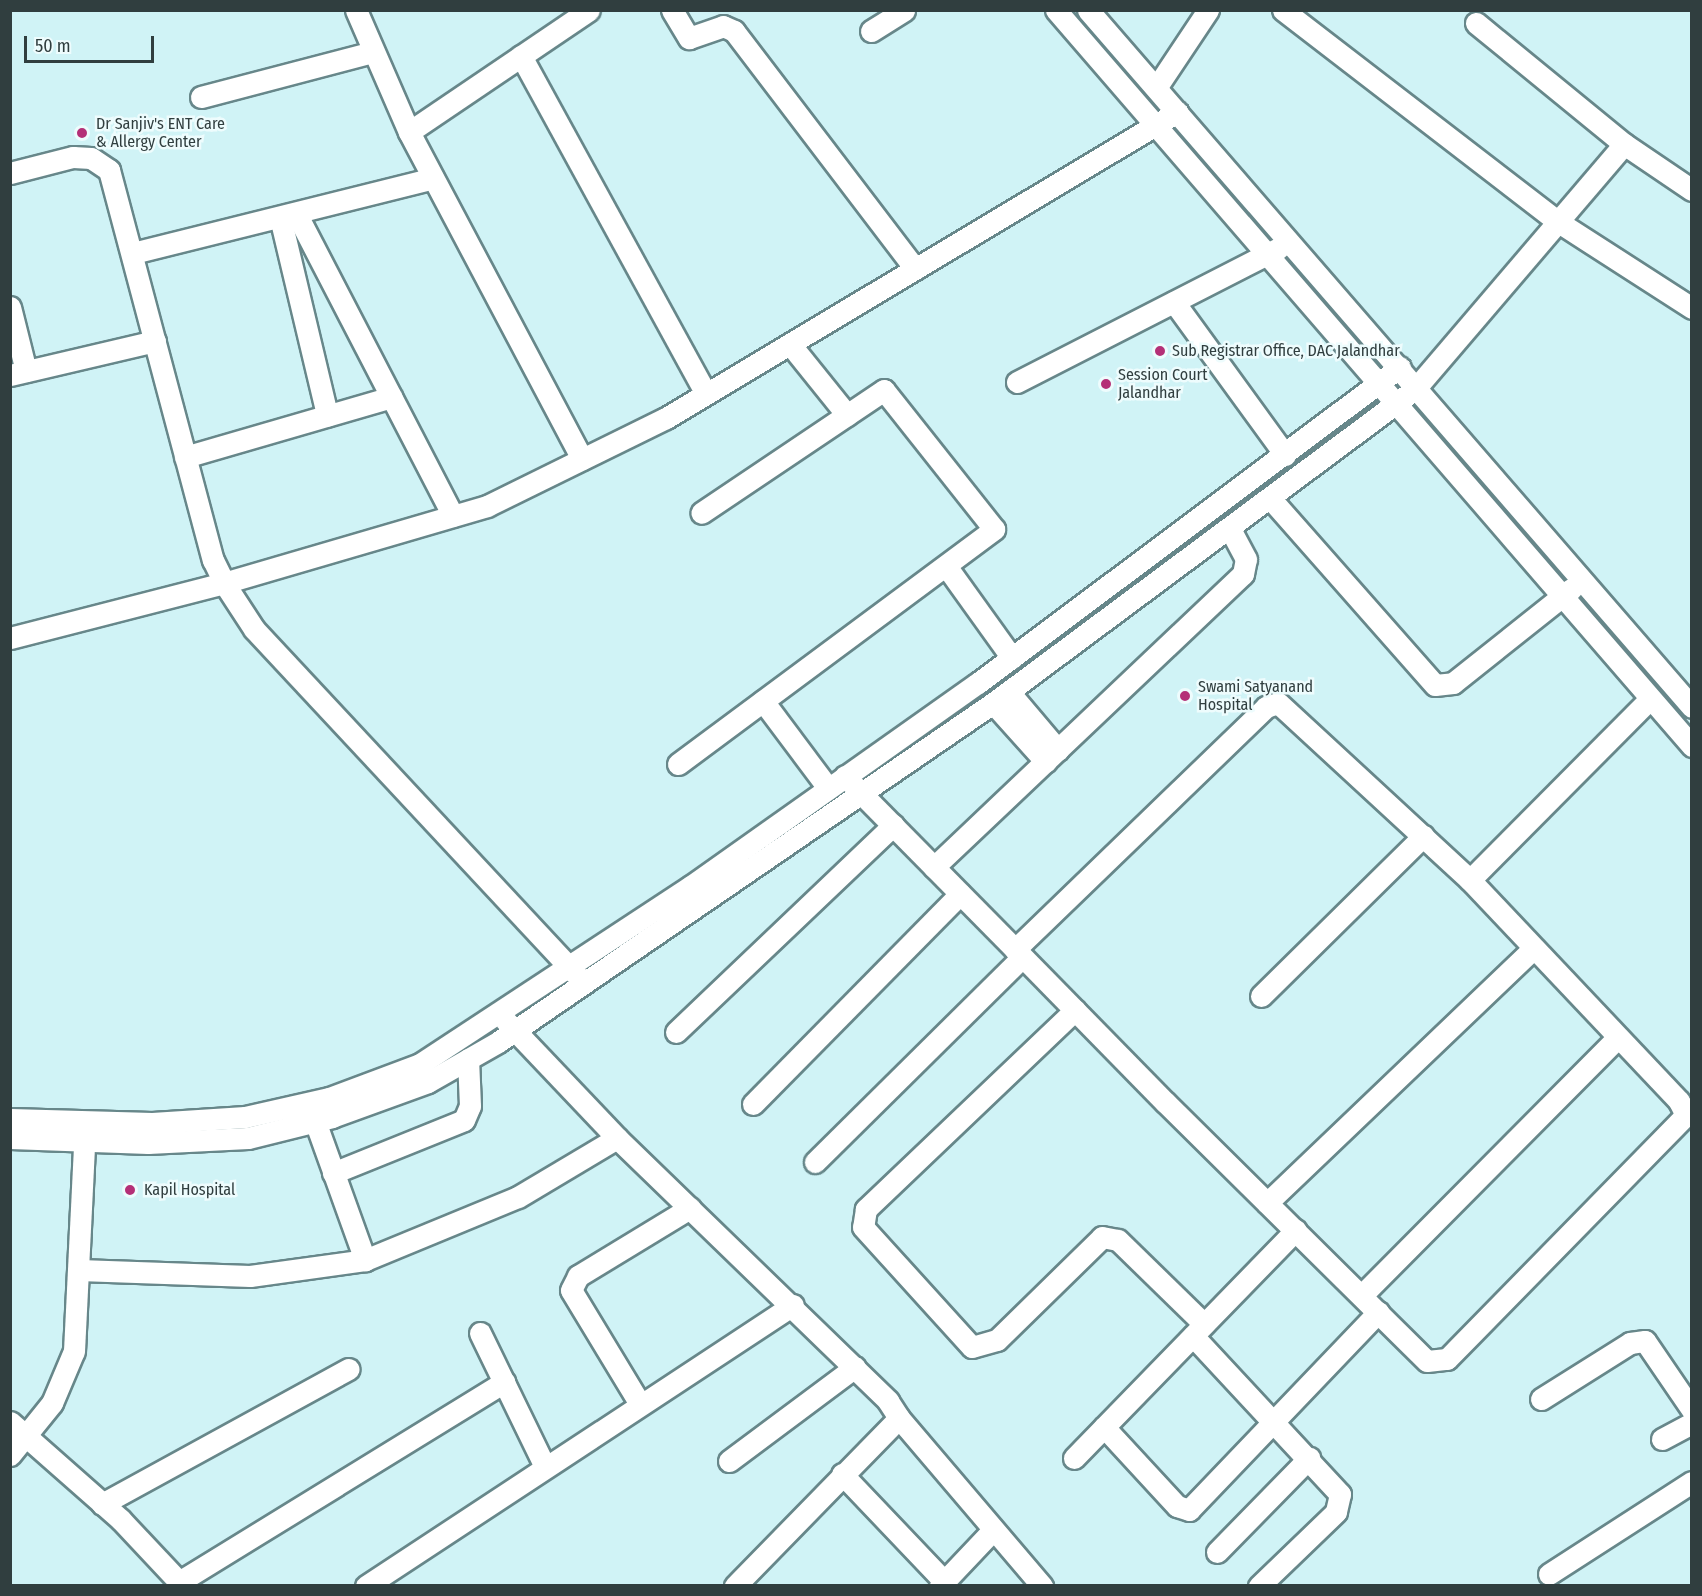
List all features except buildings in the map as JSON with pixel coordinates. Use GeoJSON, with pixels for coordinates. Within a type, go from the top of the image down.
{"type":"FeatureCollection","features":[{"type":"Feature","properties":{"kind":"street"},"geometry":{"type":"LineString","coordinates":[[356,10],[372,52],[409,132],[582,459]]}},
{"type":"Feature","properties":{"kind":"street"},"geometry":{"type":"LineString","coordinates":[[409,132],[589,10]]}},
{"type":"Feature","properties":{"kind":"street"},"geometry":{"type":"LineString","coordinates":[[672,10],[689,39],[723,26],[734,31],[915,269]]}},
{"type":"Feature","properties":{"kind":"street"},"geometry":{"type":"LineString","coordinates":[[871,31],[904,10]]}},
{"type":"Feature","properties":{"kind":"street"},"geometry":{"type":"LineString","coordinates":[[1056,10],[1692,746]]}},
{"type":"Feature","properties":{"kind":"street"},"geometry":{"type":"LineString","coordinates":[[1088,10],[1400,367],[1415,389],[1690,700]]}},
{"type":"Feature","properties":{"kind":"street"},"geometry":{"type":"LineString","coordinates":[[1156,88],[1208,10]]}},
{"type":"Feature","properties":{"kind":"street"},"geometry":{"type":"LineString","coordinates":[[1283,10],[1560,223],[1692,308]]}},
{"type":"Feature","properties":{"kind":"street"},"geometry":{"type":"LineString","coordinates":[[1476,23],[1624,144],[1692,190]]}},
{"type":"Feature","properties":{"kind":"street"},"geometry":{"type":"LineString","coordinates":[[201,97],[372,52]]}},
{"type":"Feature","properties":{"kind":"street"},"geometry":{"type":"LineString","coordinates":[[521,56],[706,394]]}},
{"type":"Feature","properties":{"kind":"street"},"geometry":{"type":"LineString","coordinates":[[10,638],[224,584],[487,506],[706,394],[1177,112]]}},
{"type":"Feature","properties":{"kind":"street"},"geometry":{"type":"LineString","coordinates":[[10,1119],[85,1131],[248,1138],[315,1121],[428,1082],[468,1059],[585,983],[1001,697],[1230,529],[1415,389],[1560,223],[1624,144]]}},
{"type":"Feature","properties":{"kind":"street"},"geometry":{"type":"LineString","coordinates":[[10,173],[73,157],[103,163],[114,180],[185,457],[224,584],[254,629],[585,983]]}},
{"type":"Feature","properties":{"kind":"street"},"geometry":{"type":"LineString","coordinates":[[133,253],[433,178]]}},
{"type":"Feature","properties":{"kind":"street"},"geometry":{"type":"LineString","coordinates":[[288,215],[391,397],[453,516]]}},
{"type":"Feature","properties":{"kind":"street"},"geometry":{"type":"LineString","coordinates":[[288,215],[327,415]]}},
{"type":"Feature","properties":{"kind":"street"},"geometry":{"type":"LineString","coordinates":[[1017,382],[1290,242]]}},
{"type":"Feature","properties":{"kind":"street"},"geometry":{"type":"LineString","coordinates":[[1174,302],[1285,455]]}},
{"type":"Feature","properties":{"kind":"street"},"geometry":{"type":"LineString","coordinates":[[10,307],[18,373],[155,341]]}},
{"type":"Feature","properties":{"kind":"street"},"geometry":{"type":"LineString","coordinates":[[790,344],[846,415]]}},
{"type":"Feature","properties":{"kind":"street"},"geometry":{"type":"LineString","coordinates":[[10,1138],[245,1117],[329,1098],[420,1064],[569,966],[1012,658],[1146,560],[1400,367]]}},
{"type":"Feature","properties":{"kind":"street"},"geometry":{"type":"LineString","coordinates":[[678,764],[994,529],[884,390],[701,513]]}},
{"type":"Feature","properties":{"kind":"street"},"geometry":{"type":"LineString","coordinates":[[185,457],[391,397]]}},
{"type":"Feature","properties":{"kind":"street"},"geometry":{"type":"LineString","coordinates":[[1270,498],[1435,685],[1453,684],[1582,580]]}},
{"type":"Feature","properties":{"kind":"street"},"geometry":{"type":"LineString","coordinates":[[934,867],[1243,574],[1246,559],[1230,529]]}},
{"type":"Feature","properties":{"kind":"street"},"geometry":{"type":"LineString","coordinates":[[1146,560],[1159,579]]}},
{"type":"Feature","properties":{"kind":"street"},"geometry":{"type":"LineString","coordinates":[[946,566],[1012,658]]}},
{"type":"Feature","properties":{"kind":"street"},"geometry":{"type":"LineString","coordinates":[[1001,697],[1052,756]]}},
{"type":"Feature","properties":{"kind":"street"},"geometry":{"type":"LineString","coordinates":[[1470,880],[1650,699]]}},
{"type":"Feature","properties":{"kind":"street"},"geometry":{"type":"LineString","coordinates":[[763,701],[836,782],[862,794],[1018,953],[1267,1203],[1427,1361],[1441,1364],[1682,1123],[1686,1115],[1679,1101],[1615,1040],[1470,880],[1285,706],[1271,704],[1018,953],[815,1162]]}},
{"type":"Feature","properties":{"kind":"street"},"geometry":{"type":"LineString","coordinates":[[676,1032],[893,825]]}},
{"type":"Feature","properties":{"kind":"street"},"geometry":{"type":"LineString","coordinates":[[1261,996],[1423,836]]}},
{"type":"Feature","properties":{"kind":"street"},"geometry":{"type":"LineString","coordinates":[[753,1104],[960,894]]}},
{"type":"Feature","properties":{"kind":"street"},"geometry":{"type":"LineString","coordinates":[[1267,1203],[1532,951]]}},
{"type":"Feature","properties":{"kind":"street"},"geometry":{"type":"LineString","coordinates":[[1075,1010],[866,1209],[863,1227],[972,1347],[997,1340],[1102,1237],[1118,1240],[1199,1330],[1275,1422],[1336,1488],[1341,1503],[1258,1586]]}},
{"type":"Feature","properties":{"kind":"street"},"geometry":{"type":"LineString","coordinates":[[498,1014],[617,1138],[855,1367],[899,1418],[1029,1581]]}},
{"type":"Feature","properties":{"kind":"street"},"geometry":{"type":"LineString","coordinates":[[1362,1295],[1615,1040]]}},
{"type":"Feature","properties":{"kind":"street"},"geometry":{"type":"LineString","coordinates":[[333,1173],[464,1120],[470,1106],[468,1059]]}},
{"type":"Feature","properties":{"kind":"street"},"geometry":{"type":"LineString","coordinates":[[315,1121],[365,1260]]}},
{"type":"Feature","properties":{"kind":"street"},"geometry":{"type":"LineString","coordinates":[[10,1455],[28,1438],[69,1370],[79,1270],[85,1131]]}},
{"type":"Feature","properties":{"kind":"street"},"geometry":{"type":"LineString","coordinates":[[79,1270],[250,1276],[365,1260],[518,1197],[617,1138]]}},
{"type":"Feature","properties":{"kind":"street"},"geometry":{"type":"LineString","coordinates":[[640,1404],[570,1290],[578,1276],[690,1208]]}},
{"type":"Feature","properties":{"kind":"street"},"geometry":{"type":"LineString","coordinates":[[1074,1458],[1296,1230]]}},
{"type":"Feature","properties":{"kind":"street"},"geometry":{"type":"LineString","coordinates":[[366,1586],[793,1305]]}},
{"type":"Feature","properties":{"kind":"street"},"geometry":{"type":"LineString","coordinates":[[1104,1427],[1177,1506],[1189,1510],[1378,1312]]}},
{"type":"Feature","properties":{"kind":"street"},"geometry":{"type":"LineString","coordinates":[[480,1333],[545,1467]]}},
{"type":"Feature","properties":{"kind":"street"},"geometry":{"type":"LineString","coordinates":[[1541,1399],[1630,1343],[1645,1341],[1692,1410]]}},
{"type":"Feature","properties":{"kind":"street"},"geometry":{"type":"LineString","coordinates":[[729,1461],[855,1367]]}},
{"type":"Feature","properties":{"kind":"street"},"geometry":{"type":"LineString","coordinates":[[102,1504],[349,1369]]}},
{"type":"Feature","properties":{"kind":"street"},"geometry":{"type":"LineString","coordinates":[[10,1422],[102,1504],[181,1584],[504,1382]]}},
{"type":"Feature","properties":{"kind":"street"},"geometry":{"type":"LineString","coordinates":[[735,1586],[899,1418]]}},
{"type":"Feature","properties":{"kind":"street"},"geometry":{"type":"LineString","coordinates":[[1662,1439],[1692,1423]]}},
{"type":"Feature","properties":{"kind":"street"},"geometry":{"type":"LineString","coordinates":[[1217,1552],[1309,1458]]}},
{"type":"Feature","properties":{"kind":"street"},"geometry":{"type":"LineString","coordinates":[[842,1474],[942,1583],[991,1532]]}},
{"type":"Feature","properties":{"kind":"street"},"geometry":{"type":"LineString","coordinates":[[1549,1574],[1692,1482]]}},
{"type":"Feature","properties":{"kind":"place","name":"Dr Sanjiv's ENT Care & Allergy Center"},"geometry":{"type":"Point","coordinates":[82,133]}},
{"type":"Feature","properties":{"kind":"place","name":"Sub Registrar Office, DAC Jalandhar"},"geometry":{"type":"Point","coordinates":[1160,351]}},
{"type":"Feature","properties":{"kind":"place","name":"Session Court Jalandhar"},"geometry":{"type":"Point","coordinates":[1106,384]}},
{"type":"Feature","properties":{"kind":"place","name":"Swami Satyanand Hospital"},"geometry":{"type":"Point","coordinates":[1185,696]}},
{"type":"Feature","properties":{"kind":"place","name":"Kapil Hospital"},"geometry":{"type":"Point","coordinates":[130,1190]}}]}
